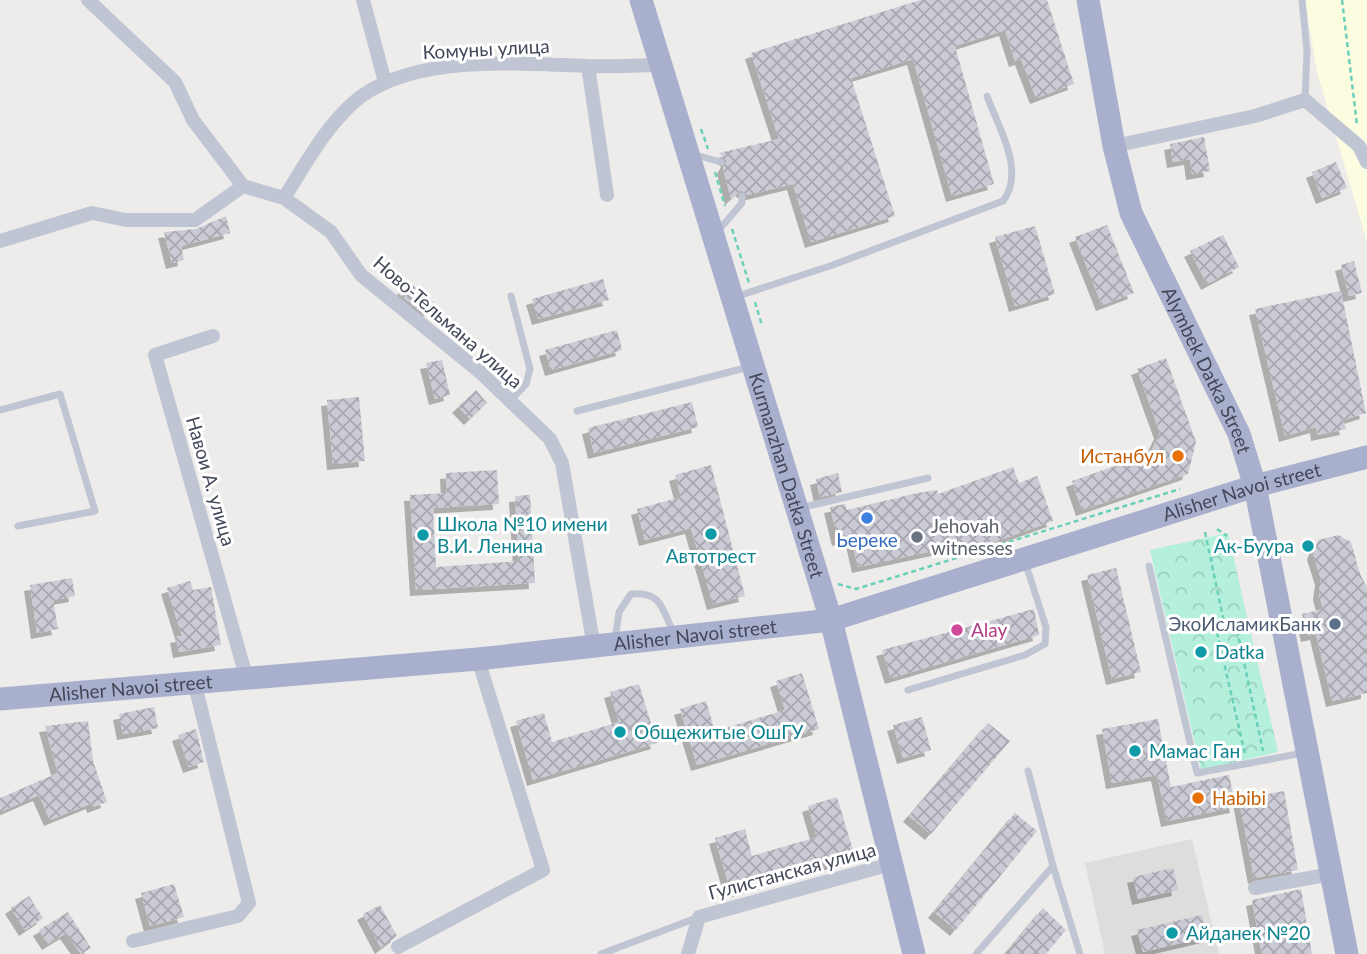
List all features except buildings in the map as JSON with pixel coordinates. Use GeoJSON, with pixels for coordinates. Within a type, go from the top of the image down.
{"type":"FeatureCollection","features":[{"type":"Feature","properties":{"kind":"main road","name":"Kurmanzhan Datka Street"},"geometry":{"type":"LineString","coordinates":[[641,0],[751,367],[831,620],[914,954]]}},
{"type":"Feature","properties":{"kind":"main road","name":"Alymbek Datka Street"},"geometry":{"type":"LineString","coordinates":[[1088,0],[1114,146],[1131,213],[1238,434],[1255,486],[1347,954]]}},
{"type":"Feature","properties":{"kind":"main road","name":"Alisher Navoi street"},"geometry":{"type":"LineString","coordinates":[[0,699],[246,676],[478,659],[831,620],[1025,561],[1255,486],[1367,457]]}},
{"type":"Feature","properties":{"kind":"street"},"geometry":{"type":"LineString","coordinates":[[0,241],[92,214],[125,220],[195,220],[243,186],[193,120],[175,82],[88,0]]}},
{"type":"Feature","properties":{"kind":"street"},"geometry":{"type":"LineString","coordinates":[[363,0],[385,82]]}},
{"type":"Feature","properties":{"kind":"street","name":"Комуны улица"},"geometry":{"type":"LineString","coordinates":[[285,198],[317,145],[354,103],[385,82],[423,70],[539,63],[587,66],[662,65]]}},
{"type":"Feature","properties":{"kind":"street"},"geometry":{"type":"LineString","coordinates":[[587,66],[607,195]]}},
{"type":"Feature","properties":{"kind":"street"},"geometry":{"type":"LineString","coordinates":[[1114,146],[1255,116],[1305,100],[1359,146],[1367,162]]}},
{"type":"Feature","properties":{"kind":"street","name":"Ново-Тельмана улица"},"geometry":{"type":"LineString","coordinates":[[243,186],[285,198],[331,232],[361,275],[510,401],[550,439],[562,463],[604,646]]}},
{"type":"Feature","properties":{"kind":"street","name":"Навои А. улица"},"geometry":{"type":"LineString","coordinates":[[213,336],[155,355],[246,676]]}},
{"type":"Feature","properties":{"kind":"street"},"geometry":{"type":"LineString","coordinates":[[398,947],[542,870],[478,659]]}},
{"type":"Feature","properties":{"kind":"street"},"geometry":{"type":"LineString","coordinates":[[133,941],[238,916],[249,903],[194,681]]}},
{"type":"Feature","properties":{"kind":"street","name":"Гулистанская улица"},"geometry":{"type":"LineString","coordinates":[[688,954],[699,917],[891,864]]}},
{"type":"Feature","properties":{"kind":"street"},"geometry":{"type":"LineString","coordinates":[[1255,888],[1331,874]]}},
{"type":"Feature","properties":{"kind":"lane"},"geometry":{"type":"LineString","coordinates":[[1302,0],[1307,51],[1305,100]]}},
{"type":"Feature","properties":{"kind":"lane"},"geometry":{"type":"LineString","coordinates":[[731,298],[830,266],[1003,201],[1011,190],[1013,168],[987,96]]}},
{"type":"Feature","properties":{"kind":"lane"},"geometry":{"type":"LineString","coordinates":[[688,154],[710,157],[722,162]]}},
{"type":"Feature","properties":{"kind":"lane"},"geometry":{"type":"LineString","coordinates":[[712,236],[742,204],[742,196]]}},
{"type":"Feature","properties":{"kind":"lane"},"geometry":{"type":"LineString","coordinates":[[510,401],[526,384],[530,369],[511,296]]}},
{"type":"Feature","properties":{"kind":"lane"},"geometry":{"type":"LineString","coordinates":[[577,411],[751,367]]}},
{"type":"Feature","properties":{"kind":"lane"},"geometry":{"type":"LineString","coordinates":[[0,410],[60,394],[95,511],[18,526]]}},
{"type":"Feature","properties":{"kind":"lane"},"geometry":{"type":"LineString","coordinates":[[796,509],[928,478]]}},
{"type":"Feature","properties":{"kind":"lane"},"geometry":{"type":"LineString","coordinates":[[908,691],[1025,655],[1045,644],[1046,626],[1025,561]]}},
{"type":"Feature","properties":{"kind":"lane"},"geometry":{"type":"LineString","coordinates":[[1149,566],[1197,773],[1307,752]]}},
{"type":"Feature","properties":{"kind":"lane"},"geometry":{"type":"LineString","coordinates":[[604,646],[619,612],[631,594],[648,593],[657,598],[676,638]]}},
{"type":"Feature","properties":{"kind":"lane"},"geometry":{"type":"LineString","coordinates":[[1028,771],[1080,954]]}},
{"type":"Feature","properties":{"kind":"lane"},"geometry":{"type":"LineString","coordinates":[[976,954],[1053,866]]}},
{"type":"Feature","properties":{"kind":"lane"},"geometry":{"type":"LineString","coordinates":[[601,954],[699,917]]}},
{"type":"Feature","properties":{"kind":"path"},"geometry":{"type":"LineString","coordinates":[[1342,0],[1359,146]]}},
{"type":"Feature","properties":{"kind":"path"},"geometry":{"type":"LineString","coordinates":[[856,589],[1186,487]]}},
{"type":"Feature","properties":{"kind":"path"},"geometry":{"type":"LineString","coordinates":[[1217,529],[1227,536]]}},
{"type":"Feature","properties":{"kind":"path"},"geometry":{"type":"LineString","coordinates":[[1205,532],[1225,626]]}},
{"type":"Feature","properties":{"kind":"path"},"geometry":{"type":"LineString","coordinates":[[1247,763],[1216,628],[1236,625],[1265,759]]}},
{"type":"Feature","properties":{"kind":"shaded area"},"geometry":{"type":"Polygon","coordinates":[[[1305,0],[1367,0],[1367,242],[1317,72],[1305,0]]]}},
{"type":"Feature","properties":{"kind":"shaded area"},"geometry":{"type":"Polygon","coordinates":[[[1192,839],[1219,954],[1105,954],[1085,863],[1192,839]]]}},
{"type":"Feature","properties":{"kind":"green space"},"geometry":{"type":"Polygon","coordinates":[[[1228,533],[1278,752],[1201,770],[1150,550],[1228,533]]]}},
{"type":"Feature","properties":{"kind":"place","name":"Истанбул"},"geometry":{"type":"Point","coordinates":[1178,456]}},
{"type":"Feature","properties":{"kind":"place","name":"Ьереке"},"geometry":{"type":"Point","coordinates":[867,518]}},
{"type":"Feature","properties":{"kind":"place","name":"Автотрест"},"geometry":{"type":"Point","coordinates":[711,534]}},
{"type":"Feature","properties":{"kind":"place","name":"Школа №10 имени В.И. Ленина"},"geometry":{"type":"Point","coordinates":[423,535]}},
{"type":"Feature","properties":{"kind":"place","name":"Jehovah witnesses"},"geometry":{"type":"Point","coordinates":[917,537]}},
{"type":"Feature","properties":{"kind":"place","name":"Ак-Буура"},"geometry":{"type":"Point","coordinates":[1308,546]}},
{"type":"Feature","properties":{"kind":"place","name":"ЭкоИсламикБанк"},"geometry":{"type":"Point","coordinates":[1335,624]}},
{"type":"Feature","properties":{"kind":"place","name":"Alay"},"geometry":{"type":"Point","coordinates":[957,630]}},
{"type":"Feature","properties":{"kind":"place","name":"Datka"},"geometry":{"type":"Point","coordinates":[1201,652]}},
{"type":"Feature","properties":{"kind":"place","name":"Общежитые ОшГУ"},"geometry":{"type":"Point","coordinates":[620,732]}},
{"type":"Feature","properties":{"kind":"place","name":"Мамас Ган"},"geometry":{"type":"Point","coordinates":[1135,751]}},
{"type":"Feature","properties":{"kind":"place","name":"Habibi"},"geometry":{"type":"Point","coordinates":[1198,798]}},
{"type":"Feature","properties":{"kind":"place","name":"Айданек №20"},"geometry":{"type":"Point","coordinates":[1172,933]}}]}
